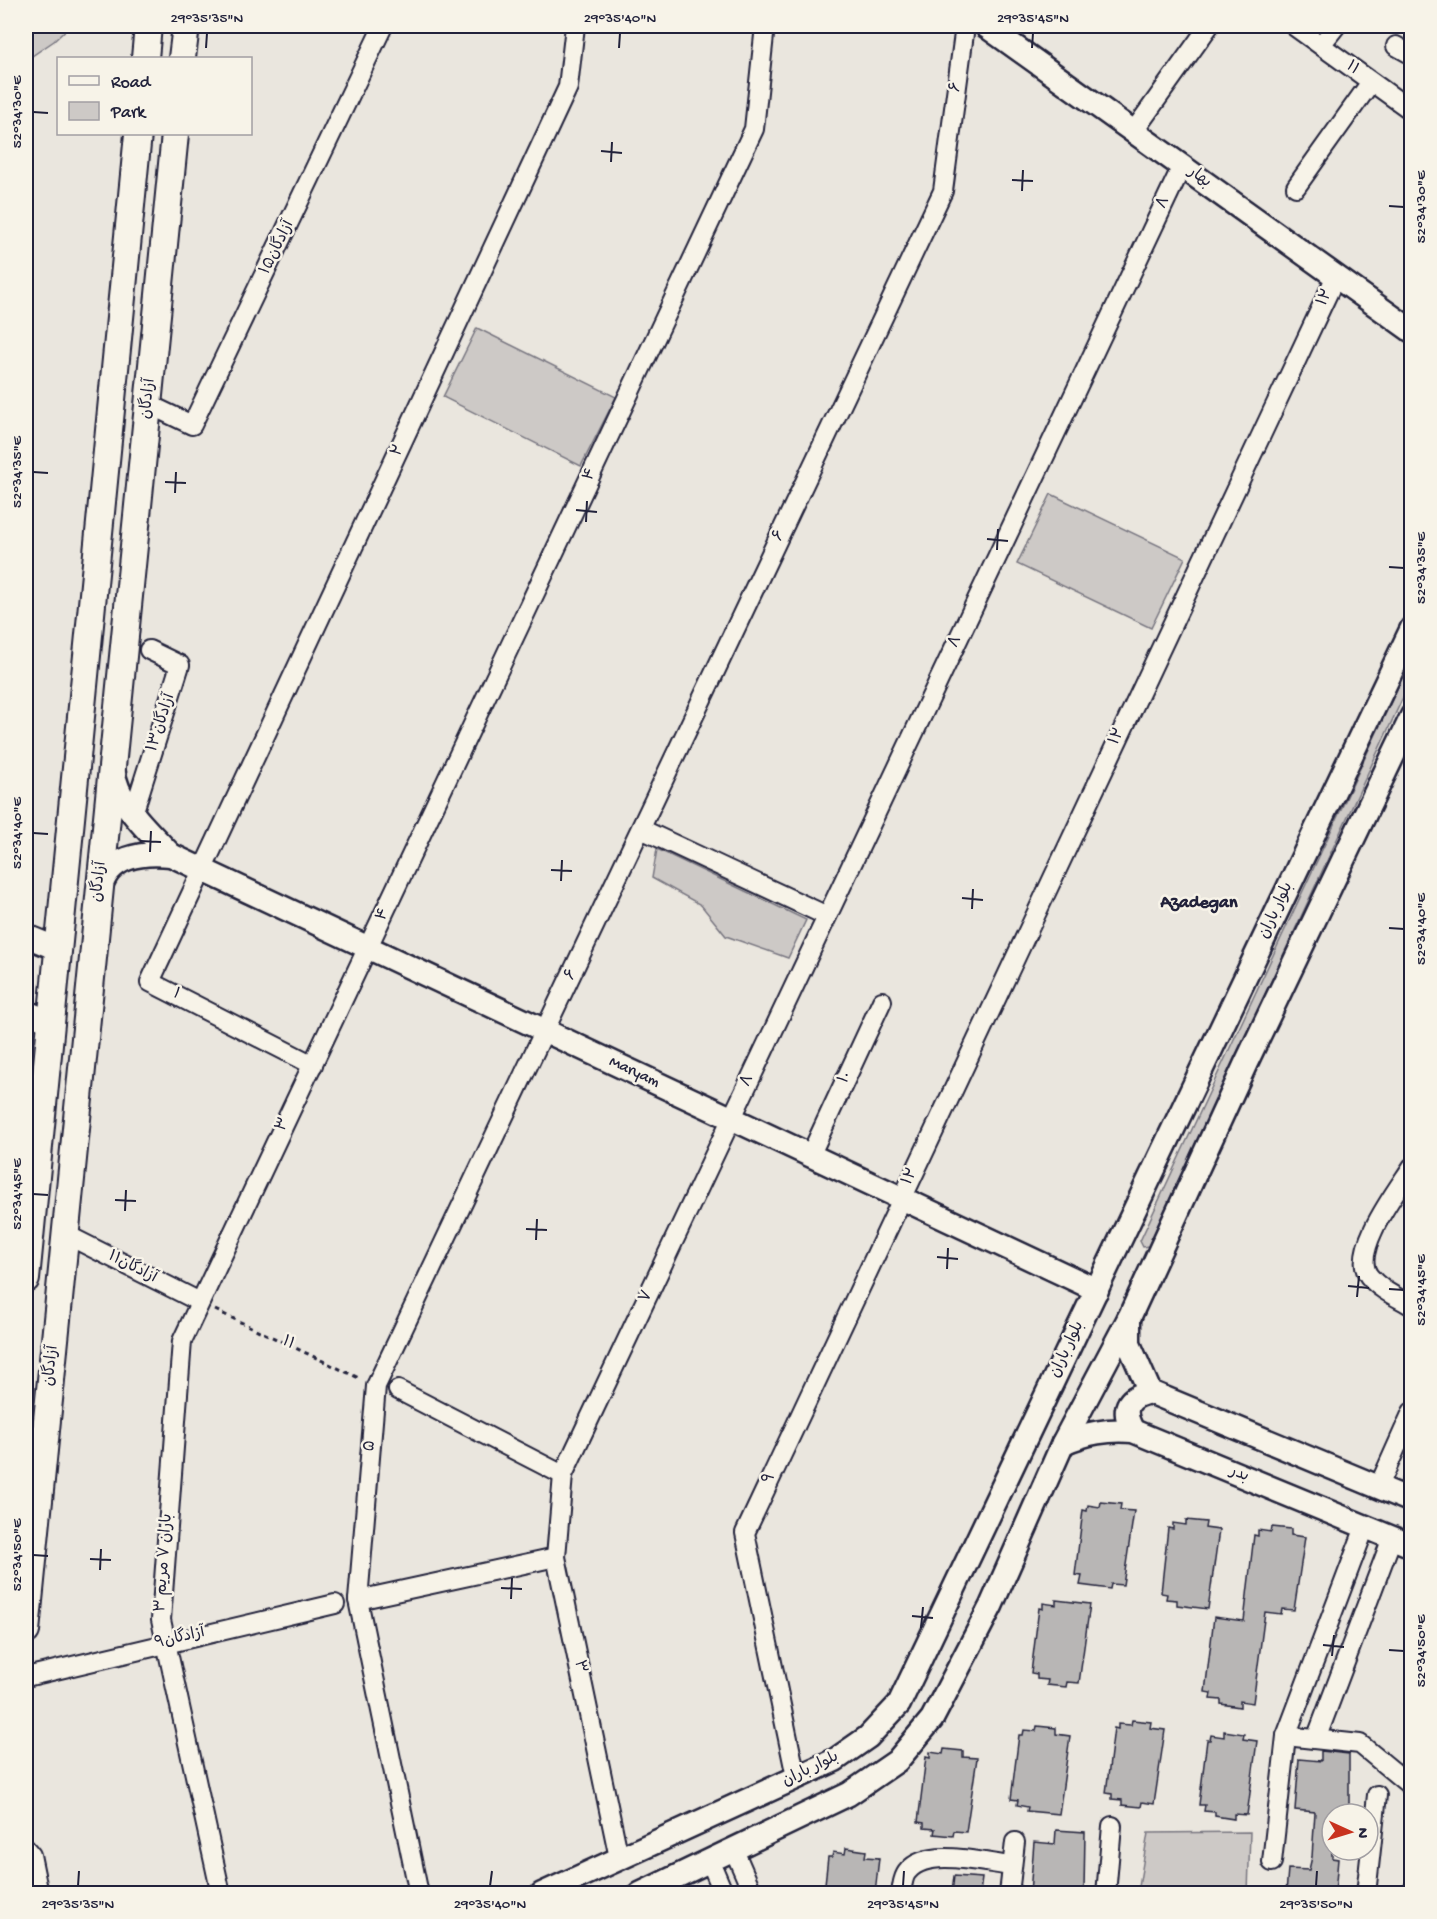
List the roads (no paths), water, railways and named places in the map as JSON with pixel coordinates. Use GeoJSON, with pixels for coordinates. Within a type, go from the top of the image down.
{"type":"FeatureCollection","features":[{"type":"Feature","properties":{"kind":"main road"},"geometry":{"type":"LineString","coordinates":[[145,57],[148,26]]}},
{"type":"Feature","properties":{"kind":"main road"},"geometry":{"type":"LineString","coordinates":[[182,57],[186,26]]}},
{"type":"Feature","properties":{"kind":"main road"},"geometry":{"type":"LineString","coordinates":[[26,1279],[138,135]]}},
{"type":"Feature","properties":{"kind":"main road","name":"آزادگان"},"geometry":{"type":"LineString","coordinates":[[26,1631],[175,135]]}},
{"type":"Feature","properties":{"kind":"main road"},"geometry":{"type":"LineString","coordinates":[[129,223],[166,227]]}},
{"type":"Feature","properties":{"kind":"street","name":"آزادگان۱۵"},"geometry":{"type":"LineString","coordinates":[[148,404],[192,425],[383,26]]}},
{"type":"Feature","properties":{"kind":"street","name":"۲"},"geometry":{"type":"LineString","coordinates":[[204,871],[568,87],[575,26]]}},
{"type":"Feature","properties":{"kind":"street","name":"۴"},"geometry":{"type":"LineString","coordinates":[[368,948],[754,129],[765,26]]}},
{"type":"Feature","properties":{"kind":"street","name":"۶"},"geometry":{"type":"LineString","coordinates":[[545,1031],[943,191],[965,26]]}},
{"type":"Feature","properties":{"kind":"street","name":"بهار"},"geometry":{"type":"LineString","coordinates":[[986,26],[1412,331]]}},
{"type":"Feature","properties":{"kind":"street"},"geometry":{"type":"LineString","coordinates":[[1134,131],[1209,26]]}},
{"type":"Feature","properties":{"kind":"street","name":"۱۱"},"geometry":{"type":"LineString","coordinates":[[1294,26],[1412,111]]}},
{"type":"Feature","properties":{"kind":"street"},"geometry":{"type":"LineString","coordinates":[[1321,45],[1336,26]]}},
{"type":"Feature","properties":{"kind":"street"},"geometry":{"type":"LineString","coordinates":[[1296,187],[1371,82]]}},
{"type":"Feature","properties":{"kind":"street","name":"۸"},"geometry":{"type":"LineString","coordinates":[[731,1118],[1182,166]]}},
{"type":"Feature","properties":{"kind":"street","name":"۱۲"},"geometry":{"type":"LineString","coordinates":[[901,1198],[1336,276]]}},
{"type":"Feature","properties":{"kind":"street","name":"بلوار باران"},"geometry":{"type":"LineString","coordinates":[[542,1893],[834,1760],[868,1737],[899,1704],[1412,628]]}},
{"type":"Feature","properties":{"kind":"street","name":"آزادگان۱۳"},"geometry":{"type":"LineString","coordinates":[[133,814],[180,665],[149,650]]}},
{"type":"Feature","properties":{"kind":"street"},"geometry":{"type":"LineString","coordinates":[[640,1893],[849,1794],[897,1761],[932,1719],[991,1606],[1063,1443],[1129,1318],[1246,1063],[1412,716]]}},
{"type":"Feature","properties":{"kind":"street"},"geometry":{"type":"LineString","coordinates":[[112,760],[115,783],[126,805],[171,855]]}},
{"type":"Feature","properties":{"kind":"street"},"geometry":{"type":"LineString","coordinates":[[641,829],[827,916]]}},
{"type":"Feature","properties":{"kind":"street"},"geometry":{"type":"LineString","coordinates":[[99,898],[104,876],[120,863],[143,852],[171,855]]}},
{"type":"Feature","properties":{"kind":"street","name":"Maryam"},"geometry":{"type":"LineString","coordinates":[[171,855],[1096,1290]]}},
{"type":"Feature","properties":{"kind":"street","name":"۱"},"geometry":{"type":"LineString","coordinates":[[204,871],[150,982],[313,1065]]}},
{"type":"Feature","properties":{"kind":"street"},"geometry":{"type":"LineString","coordinates":[[26,938],[58,949]]}},
{"type":"Feature","properties":{"kind":"street","name":"۳"},"geometry":{"type":"LineString","coordinates":[[200,1302],[368,948]]}},
{"type":"Feature","properties":{"kind":"street","name":"۱۰"},"geometry":{"type":"LineString","coordinates":[[810,1156],[882,1001]]}},
{"type":"Feature","properties":{"kind":"street"},"geometry":{"type":"LineString","coordinates":[[26,1012],[51,1022]]}},
{"type":"Feature","properties":{"kind":"street","name":"۵"},"geometry":{"type":"LineString","coordinates":[[419,1893],[358,1600],[376,1386],[545,1031]]}},
{"type":"Feature","properties":{"kind":"street"},"geometry":{"type":"LineString","coordinates":[[1212,1046],[1246,1063]]}},
{"type":"Feature","properties":{"kind":"street","name":"۷"},"geometry":{"type":"LineString","coordinates":[[563,1475],[731,1118]]}},
{"type":"Feature","properties":{"kind":"street"},"geometry":{"type":"LineString","coordinates":[[1411,1167],[1369,1238],[1364,1258],[1368,1274],[1381,1287],[1412,1306]]}},
{"type":"Feature","properties":{"kind":"street","name":"۹"},"geometry":{"type":"LineString","coordinates":[[796,1777],[745,1533],[901,1198]]}},
{"type":"Feature","properties":{"kind":"street","name":"آزادگان۱۱"},"geometry":{"type":"LineString","coordinates":[[65,1234],[200,1302]]}},
{"type":"Feature","properties":{"kind":"street","name":"باران ۷ مریم ۳"},"geometry":{"type":"LineString","coordinates":[[200,1302],[182,1341],[161,1620],[221,1893]]}},
{"type":"Feature","properties":{"kind":"street"},"geometry":{"type":"LineString","coordinates":[[1129,1318],[1129,1344],[1150,1392]]}},
{"type":"Feature","properties":{"kind":"street"},"geometry":{"type":"LineString","coordinates":[[398,1390],[563,1475]]}},
{"type":"Feature","properties":{"kind":"street"},"geometry":{"type":"LineString","coordinates":[[1133,1431],[1126,1419],[1127,1405],[1137,1395],[1150,1392],[1378,1488],[1409,1494]]}},
{"type":"Feature","properties":{"kind":"street"},"geometry":{"type":"LineString","coordinates":[[1378,1488],[1410,1419]]}},
{"type":"Feature","properties":{"kind":"street","name":"بدر"},"geometry":{"type":"LineString","coordinates":[[1063,1443],[1083,1435],[1109,1430],[1133,1431],[1402,1542]]}},
{"type":"Feature","properties":{"kind":"street","name":"۳"},"geometry":{"type":"LineString","coordinates":[[563,1475],[556,1557],[619,1858]]}},
{"type":"Feature","properties":{"kind":"street"},"geometry":{"type":"LineString","coordinates":[[1272,1862],[1286,1736],[1365,1527]]}},
{"type":"Feature","properties":{"kind":"street"},"geometry":{"type":"LineString","coordinates":[[1316,1739],[1379,1574],[1402,1542]]}},
{"type":"Feature","properties":{"kind":"street"},"geometry":{"type":"LineString","coordinates":[[358,1600],[556,1557]]}},
{"type":"Feature","properties":{"kind":"street"},"geometry":{"type":"LineString","coordinates":[[1352,1561],[1379,1574]]}},
{"type":"Feature","properties":{"kind":"street","name":"آزادگان۹"},"geometry":{"type":"LineString","coordinates":[[26,1677],[166,1642],[335,1604]]}},
{"type":"Feature","properties":{"kind":"street"},"geometry":{"type":"LineString","coordinates":[[1286,1736],[1360,1744],[1412,1787]]}},
{"type":"Feature","properties":{"kind":"street"},"geometry":{"type":"LineString","coordinates":[[1366,1893],[1377,1795]]}},
{"type":"Feature","properties":{"kind":"street"},"geometry":{"type":"LineString","coordinates":[[1106,1893],[1112,1826]]}},
{"type":"Feature","properties":{"kind":"street"},"geometry":{"type":"LineString","coordinates":[[1009,1893],[1015,1842]]}},
{"type":"Feature","properties":{"kind":"street"},"geometry":{"type":"LineString","coordinates":[[26,1849],[31,1855],[39,1893]]}},
{"type":"Feature","properties":{"kind":"street"},"geometry":{"type":"LineString","coordinates":[[734,1850],[753,1893]]}},
{"type":"Feature","properties":{"kind":"street"},"geometry":{"type":"LineString","coordinates":[[901,1893],[906,1873],[920,1860],[937,1857],[1012,1866]]}},
{"type":"Feature","properties":{"kind":"street"},"geometry":{"type":"LineString","coordinates":[[710,1861],[724,1893]]}},
{"type":"Feature","properties":{"kind":"district","name":"Azadegan"},"geometry":{"type":"Point","coordinates":[1199,903]}}]}
